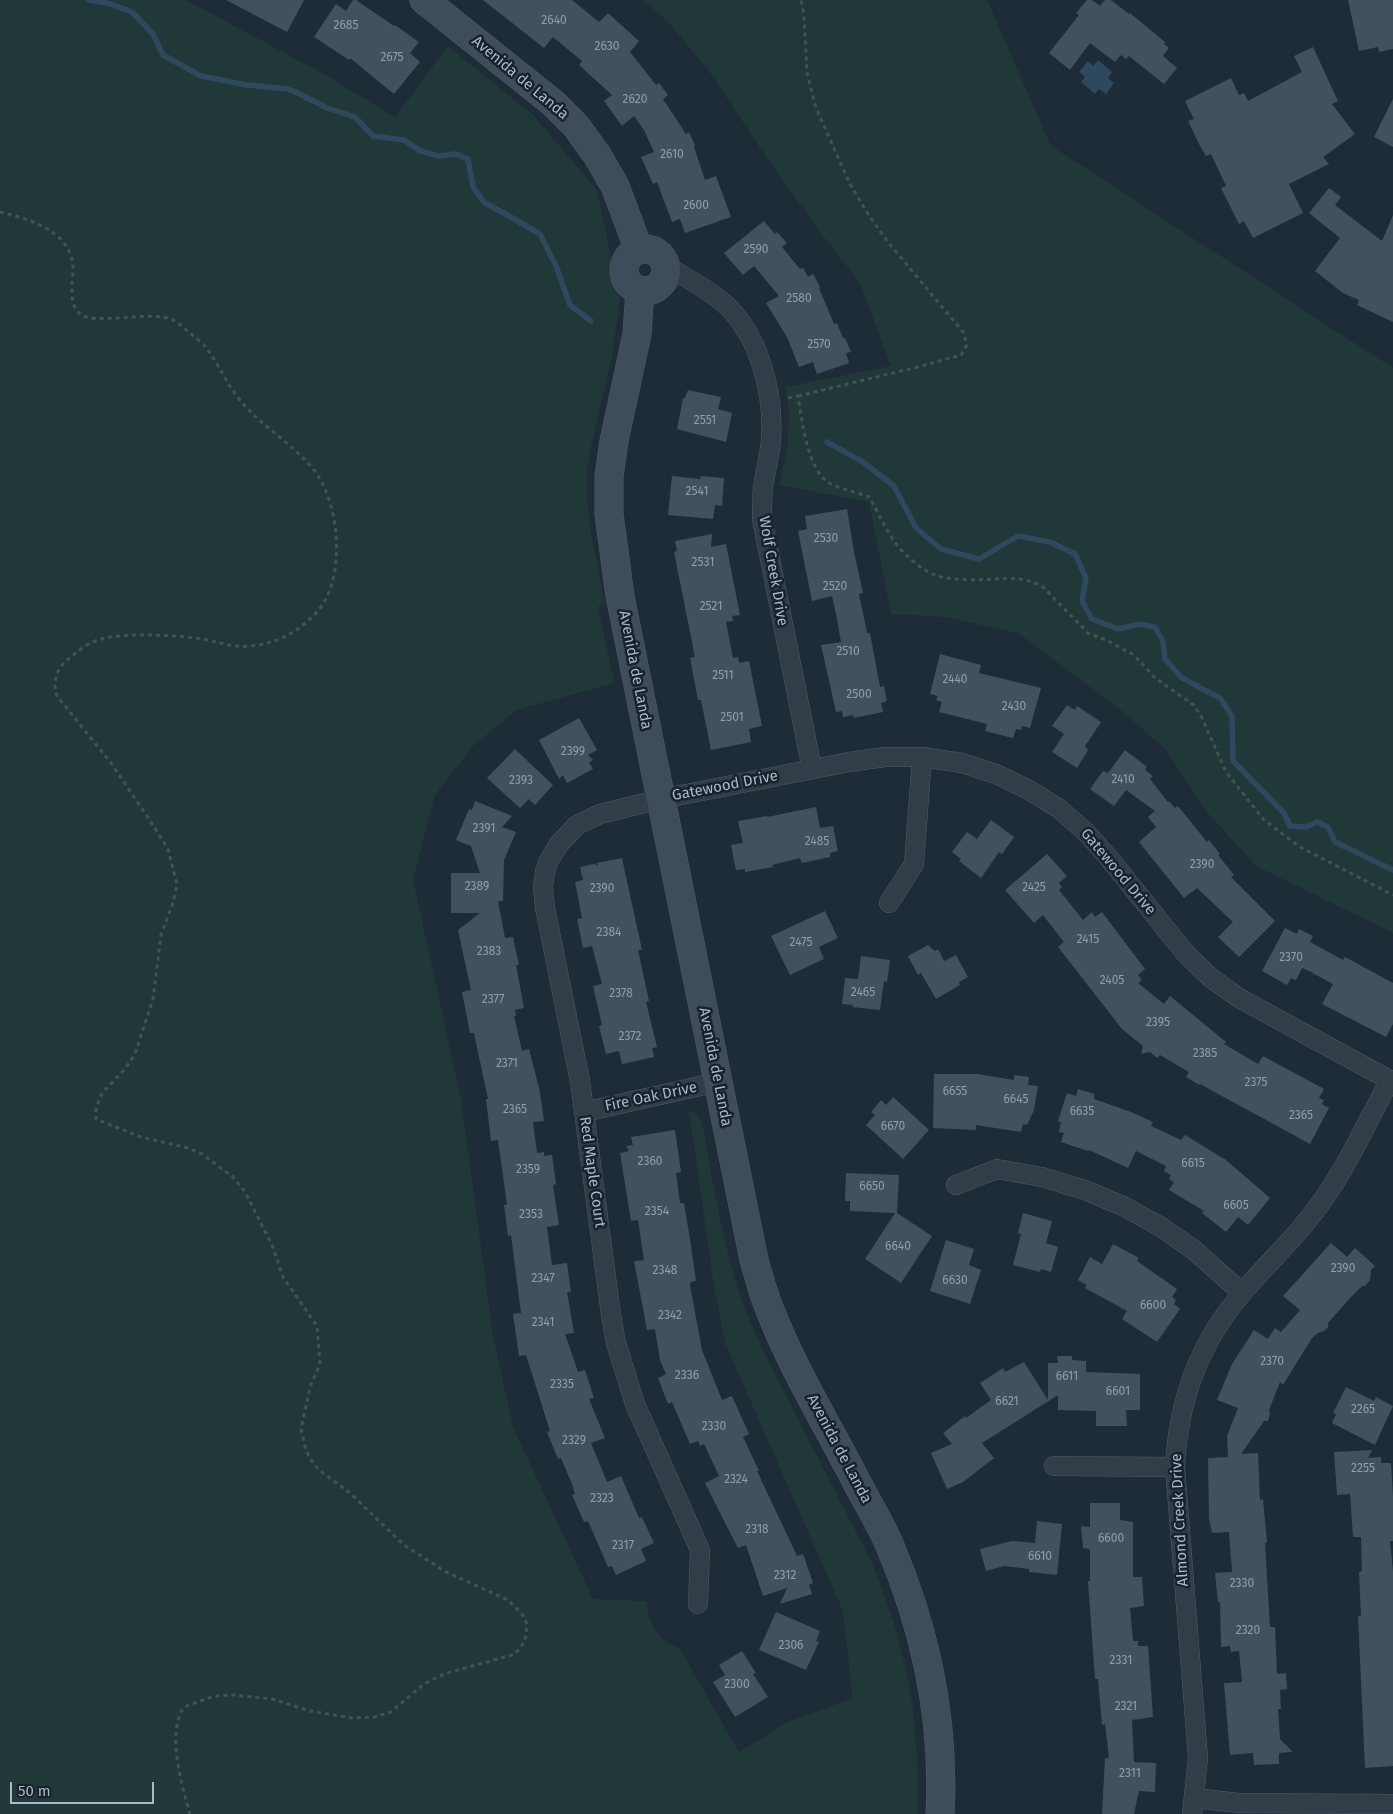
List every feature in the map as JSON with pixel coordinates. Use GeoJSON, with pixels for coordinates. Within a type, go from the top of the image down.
{"type":"FeatureCollection","features":[{"type":"Feature","properties":{"kind":"street","name":"Avenida de Landa"},"geometry":{"type":"LineString","coordinates":[[424,0],[553,103],[576,126],[597,155],[615,186],[639,250]]}},
{"type":"Feature","properties":{"kind":"street"},"geometry":{"type":"LineString","coordinates":[[646,249],[653,250],[663,259],[665,266],[666,272],[659,284],[654,288],[640,290],[628,283],[624,270],[628,257],[639,250],[646,249]]}},
{"type":"Feature","properties":{"kind":"street","name":"Wolf Creek Drive"},"geometry":{"type":"LineString","coordinates":[[665,266],[704,289],[727,306],[744,328],[757,353],[766,380],[772,411],[771,441],[763,489],[762,519],[812,769]]}},
{"type":"Feature","properties":{"kind":"street","name":"Avenida de Landa"},"geometry":{"type":"LineString","coordinates":[[640,290],[637,334],[614,441],[609,477],[609,514],[620,596],[754,1260],[770,1310],[789,1352],[889,1544],[908,1593],[924,1645],[934,1695],[940,1750],[940,1814]]}},
{"type":"Feature","properties":{"kind":"street","name":"Gatewood Drive"},"geometry":{"type":"LineString","coordinates":[[661,799],[812,769],[886,757],[922,757],[962,764],[996,774],[1029,790],[1058,808],[1086,832],[1186,954],[1211,978],[1239,998],[1392,1081]]}},
{"type":"Feature","properties":{"kind":"street"},"geometry":{"type":"LineString","coordinates":[[889,903],[914,864],[922,757]]}},
{"type":"Feature","properties":{"kind":"street","name":"Red Maple Court"},"geometry":{"type":"LineString","coordinates":[[661,799],[600,814],[577,825],[558,844],[548,862],[543,887],[545,908],[580,1081],[616,1343],[635,1404],[700,1550],[698,1604]]}},
{"type":"Feature","properties":{"kind":"street","name":"Almond Creek Drive"},"geometry":{"type":"LineString","coordinates":[[1194,1806],[1198,1758],[1175,1467],[1182,1411],[1191,1379],[1204,1348],[1222,1319],[1242,1293],[1313,1213],[1332,1188],[1392,1081]]}},
{"type":"Feature","properties":{"kind":"street","name":"Fire Oak Drive"},"geometry":{"type":"LineString","coordinates":[[584,1112],[718,1082]]}},
{"type":"Feature","properties":{"kind":"street"},"geometry":{"type":"LineString","coordinates":[[956,1185],[997,1168],[1042,1177],[1086,1190],[1125,1207],[1161,1227],[1194,1250],[1242,1293]]}},
{"type":"Feature","properties":{"kind":"street"},"geometry":{"type":"LineString","coordinates":[[1054,1466],[1175,1467]]}},
{"type":"Feature","properties":{"kind":"street"},"geometry":{"type":"LineString","coordinates":[[1194,1806],[1239,1803],[1393,1804]]}},
{"type":"Feature","properties":{"kind":"path"},"geometry":{"type":"LineString","coordinates":[[783,399],[962,355],[967,345],[963,332],[887,241],[850,184],[816,108],[807,74],[804,15],[801,0]]}},
{"type":"Feature","properties":{"kind":"path"},"geometry":{"type":"LineString","coordinates":[[0,212],[33,222],[60,239],[72,256],[73,302],[80,315],[90,318],[151,316],[173,320],[204,346],[241,402],[313,469],[327,496],[337,539],[336,564],[329,595],[314,616],[292,634],[272,642],[241,646],[230,646],[190,637],[117,635],[98,640],[86,646],[66,661],[56,675],[54,687],[57,696],[111,763],[168,849],[177,884],[173,903],[161,935],[153,999],[135,1054],[125,1069],[102,1093],[96,1108],[96,1118],[141,1137],[188,1148],[202,1154],[234,1177],[245,1192],[272,1245],[283,1277],[317,1326],[320,1364],[310,1387],[301,1429],[306,1451],[312,1461],[319,1470],[350,1493],[404,1545],[444,1571],[508,1600],[522,1614],[528,1624],[526,1641],[515,1654],[444,1674],[424,1684],[392,1712],[374,1717],[352,1718],[310,1711],[272,1699],[233,1695],[214,1696],[184,1708],[178,1720],[176,1743],[181,1778],[190,1814]]}},
{"type":"Feature","properties":{"kind":"path"},"geometry":{"type":"LineString","coordinates":[[798,396],[807,441],[816,471],[829,483],[870,497],[894,541],[911,559],[936,576],[975,580],[1013,578],[1037,583],[1088,633],[1134,655],[1155,678],[1194,705],[1202,718],[1226,772],[1264,820],[1300,847],[1393,895]]}},
{"type":"Feature","properties":{"kind":"green space"},"geometry":{"type":"Polygon","coordinates":[[[0,0],[186,0],[322,73],[395,117],[448,46],[533,115],[597,190],[620,299],[612,356],[590,451],[587,471],[587,492],[590,530],[605,604],[598,606],[614,683],[517,710],[474,745],[435,795],[413,880],[461,1099],[493,1336],[513,1427],[593,1599],[646,1601],[652,1625],[665,1641],[680,1649],[739,1752],[788,1722],[853,1698],[843,1611],[725,1343],[713,1280],[689,1110],[696,1114],[702,1122],[725,1243],[745,1309],[764,1353],[873,1565],[894,1623],[908,1678],[913,1710],[917,1761],[917,1814],[0,1814],[0,0]]]}},
{"type":"Feature","properties":{"kind":"green space"},"geometry":{"type":"Polygon","coordinates":[[[643,0],[987,0],[1051,146],[1393,368],[1393,933],[1256,866],[1208,813],[1166,750],[1122,711],[1018,633],[945,617],[891,614],[869,502],[779,485],[788,445],[789,413],[786,387],[891,366],[860,283],[766,157],[709,71],[667,21],[643,0]]]}},
{"type":"Feature","properties":{"kind":"water"},"geometry":{"type":"Polygon","coordinates":[[[1098,60],[1112,72],[1108,78],[1114,83],[1106,94],[1099,89],[1095,94],[1081,82],[1085,77],[1079,72],[1088,61],[1093,66],[1098,60]]]}},
{"type":"Feature","properties":{"kind":"building"},"geometry":{"type":"Polygon","coordinates":[[[226,0],[304,0],[287,32],[226,0]]]}},
{"type":"Feature","properties":{"kind":"building"},"geometry":{"type":"Polygon","coordinates":[[[353,0],[356,0],[419,42],[410,53],[420,62],[394,94],[350,58],[349,60],[314,37],[336,4],[346,11],[353,0]]]}},
{"type":"Feature","properties":{"kind":"building"},"geometry":{"type":"Polygon","coordinates":[[[483,0],[572,0],[599,22],[608,13],[639,41],[630,52],[656,85],[659,83],[668,95],[663,99],[686,134],[689,132],[695,145],[694,147],[705,180],[716,176],[731,217],[685,233],[680,219],[672,222],[657,182],[653,184],[641,157],[654,152],[644,130],[634,116],[622,126],[604,101],[612,95],[579,65],[582,61],[553,37],[544,48],[483,0]]]}},
{"type":"Feature","properties":{"kind":"building"},"geometry":{"type":"Polygon","coordinates":[[[1087,0],[1092,0],[1100,6],[1105,0],[1111,0],[1165,42],[1164,44],[1169,48],[1163,56],[1177,68],[1164,84],[1129,56],[1126,59],[1121,55],[1115,62],[1090,43],[1070,70],[1049,53],[1079,15],[1076,13],[1087,0]]]}},
{"type":"Feature","properties":{"kind":"building"},"geometry":{"type":"Polygon","coordinates":[[[1348,0],[1393,0],[1393,49],[1379,52],[1378,47],[1359,51],[1348,0]]]}},
{"type":"Feature","properties":{"kind":"building"},"geometry":{"type":"Polygon","coordinates":[[[1313,47],[1338,101],[1332,104],[1355,134],[1323,157],[1329,164],[1289,184],[1303,213],[1253,238],[1244,221],[1239,224],[1221,188],[1226,186],[1211,154],[1206,156],[1199,144],[1188,121],[1194,119],[1185,101],[1231,78],[1239,95],[1244,93],[1248,101],[1302,72],[1294,56],[1313,47]]]}},
{"type":"Feature","properties":{"kind":"building"},"geometry":{"type":"Polygon","coordinates":[[[1393,99],[1393,147],[1374,137],[1393,99]]]}},
{"type":"Feature","properties":{"kind":"building"},"geometry":{"type":"Polygon","coordinates":[[[1329,188],[1341,197],[1335,205],[1382,241],[1393,215],[1393,322],[1357,305],[1359,300],[1343,293],[1315,271],[1340,238],[1309,213],[1329,188]]]}},
{"type":"Feature","properties":{"kind":"building"},"geometry":{"type":"Polygon","coordinates":[[[764,221],[775,234],[777,232],[787,243],[782,247],[800,269],[803,268],[808,277],[813,274],[834,324],[837,323],[851,352],[846,353],[849,363],[817,374],[813,362],[799,367],[787,337],[766,303],[779,296],[754,266],[743,275],[724,253],[764,221]]]}},
{"type":"Feature","properties":{"kind":"building"},"geometry":{"type":"Polygon","coordinates":[[[688,390],[721,397],[718,409],[732,413],[726,442],[677,429],[683,398],[685,398],[688,390]]]}},
{"type":"Feature","properties":{"kind":"building"},"geometry":{"type":"Polygon","coordinates":[[[672,476],[700,479],[701,476],[724,478],[722,506],[715,505],[713,519],[668,515],[672,476]]]}},
{"type":"Feature","properties":{"kind":"building"},"geometry":{"type":"Polygon","coordinates":[[[847,509],[863,593],[859,594],[867,633],[870,633],[880,687],[884,686],[887,701],[881,703],[883,712],[854,718],[853,715],[843,717],[842,711],[836,712],[821,645],[841,642],[837,619],[832,596],[812,601],[798,531],[807,529],[805,516],[847,509]]]}},
{"type":"Feature","properties":{"kind":"building"},"geometry":{"type":"Polygon","coordinates":[[[712,534],[711,547],[726,544],[740,615],[732,616],[733,621],[726,622],[733,658],[738,657],[739,663],[749,661],[762,726],[749,729],[751,742],[711,750],[701,700],[698,700],[690,658],[695,657],[674,552],[677,551],[675,541],[712,534]]]}},
{"type":"Feature","properties":{"kind":"building"},"geometry":{"type":"Polygon","coordinates":[[[940,654],[981,665],[979,673],[1041,688],[1030,728],[1022,726],[1021,730],[1016,729],[1013,738],[985,731],[987,724],[939,712],[942,702],[936,700],[938,696],[930,694],[940,654]]]}},
{"type":"Feature","properties":{"kind":"building"},"geometry":{"type":"Polygon","coordinates":[[[1067,705],[1075,710],[1077,706],[1101,722],[1085,746],[1088,750],[1077,768],[1052,752],[1064,734],[1052,726],[1067,705]]]}},
{"type":"Feature","properties":{"kind":"building"},"geometry":{"type":"Polygon","coordinates":[[[579,718],[597,750],[588,755],[593,760],[589,763],[593,769],[567,783],[563,775],[559,779],[539,740],[579,718]]]}},
{"type":"Feature","properties":{"kind":"building"},"geometry":{"type":"Polygon","coordinates":[[[515,749],[553,785],[535,805],[529,799],[520,808],[487,778],[515,749]]]}},
{"type":"Feature","properties":{"kind":"building"},"geometry":{"type":"Polygon","coordinates":[[[1125,750],[1147,767],[1145,770],[1153,776],[1150,779],[1168,802],[1175,808],[1178,806],[1207,842],[1209,840],[1234,875],[1231,877],[1275,921],[1239,957],[1218,937],[1233,922],[1197,888],[1184,898],[1139,842],[1156,827],[1148,817],[1155,811],[1126,790],[1114,806],[1090,789],[1103,771],[1108,773],[1125,750]]]}},
{"type":"Feature","properties":{"kind":"building"},"geometry":{"type":"Polygon","coordinates":[[[475,801],[512,816],[502,827],[516,832],[504,860],[503,901],[498,901],[505,938],[513,937],[519,965],[516,965],[524,1008],[515,1010],[516,1016],[514,1016],[522,1051],[529,1049],[540,1092],[544,1121],[533,1122],[537,1153],[544,1152],[544,1156],[552,1155],[556,1184],[553,1185],[559,1225],[547,1227],[552,1265],[567,1263],[571,1292],[567,1292],[574,1333],[565,1334],[578,1372],[585,1370],[594,1398],[589,1399],[605,1438],[591,1443],[607,1482],[621,1476],[639,1518],[642,1517],[654,1543],[641,1549],[646,1561],[616,1575],[612,1566],[608,1567],[588,1521],[584,1522],[572,1495],[575,1494],[572,1484],[561,1458],[558,1459],[547,1432],[550,1431],[526,1355],[519,1356],[513,1314],[521,1313],[511,1235],[508,1236],[504,1205],[507,1205],[498,1140],[491,1141],[486,1099],[488,1099],[474,1033],[470,1033],[462,992],[471,990],[458,930],[480,913],[451,913],[451,873],[480,873],[471,846],[456,840],[469,809],[472,810],[475,801]]]}},
{"type":"Feature","properties":{"kind":"building"},"geometry":{"type":"Polygon","coordinates":[[[816,807],[820,828],[833,826],[838,851],[830,853],[830,857],[802,863],[800,858],[772,865],[773,867],[745,872],[745,869],[736,870],[731,845],[743,843],[738,821],[816,807]]]}},
{"type":"Feature","properties":{"kind":"building"},"geometry":{"type":"Polygon","coordinates":[[[991,820],[1014,837],[1002,854],[999,852],[981,878],[959,861],[961,859],[952,852],[967,832],[977,839],[991,820]]]}},
{"type":"Feature","properties":{"kind":"building"},"geometry":{"type":"Polygon","coordinates":[[[1047,854],[1067,876],[1059,883],[1062,887],[1059,890],[1083,920],[1092,912],[1095,917],[1102,912],[1145,969],[1138,975],[1142,980],[1138,983],[1164,1004],[1170,996],[1226,1042],[1224,1044],[1258,1064],[1263,1056],[1324,1089],[1319,1098],[1324,1100],[1322,1104],[1329,1108],[1310,1144],[1199,1085],[1186,1077],[1189,1072],[1160,1055],[1157,1058],[1150,1052],[1141,1054],[1143,1046],[1122,1029],[1058,947],[1064,942],[1043,915],[1034,923],[1005,890],[1047,854]]]}},
{"type":"Feature","properties":{"kind":"building"},"geometry":{"type":"Polygon","coordinates":[[[622,858],[642,950],[638,950],[649,1001],[646,1002],[657,1047],[652,1048],[654,1057],[622,1064],[619,1051],[606,1054],[599,1026],[602,1025],[593,986],[602,984],[592,946],[583,948],[577,919],[582,918],[575,882],[583,880],[580,867],[594,864],[599,866],[596,863],[622,858]]]}},
{"type":"Feature","properties":{"kind":"building"},"geometry":{"type":"Polygon","coordinates":[[[825,911],[838,938],[819,947],[824,959],[790,975],[771,936],[825,911]]]}},
{"type":"Feature","properties":{"kind":"building"},"geometry":{"type":"Polygon","coordinates":[[[1285,928],[1297,934],[1299,929],[1313,936],[1310,942],[1343,960],[1345,957],[1393,983],[1393,1024],[1386,1037],[1322,1004],[1333,984],[1307,970],[1302,968],[1296,980],[1291,978],[1287,985],[1262,971],[1285,928]]]}},
{"type":"Feature","properties":{"kind":"building"},"geometry":{"type":"Polygon","coordinates":[[[928,945],[935,951],[938,949],[944,961],[956,955],[968,977],[959,982],[960,985],[936,999],[921,973],[918,975],[908,956],[928,945]]]}},
{"type":"Feature","properties":{"kind":"building"},"geometry":{"type":"Polygon","coordinates":[[[861,956],[890,960],[887,982],[884,981],[880,1010],[842,1004],[845,978],[858,979],[861,956]]]}},
{"type":"Feature","properties":{"kind":"building"},"geometry":{"type":"Polygon","coordinates":[[[934,1074],[977,1074],[1014,1080],[1014,1075],[1029,1077],[1028,1085],[1038,1086],[1034,1110],[1027,1125],[1023,1124],[1021,1132],[976,1125],[976,1130],[933,1128],[934,1074]]]}},
{"type":"Feature","properties":{"kind":"building"},"geometry":{"type":"Polygon","coordinates":[[[1078,1089],[1094,1094],[1094,1099],[1153,1122],[1151,1126],[1181,1140],[1185,1135],[1226,1160],[1270,1198],[1248,1225],[1238,1217],[1226,1232],[1202,1213],[1204,1211],[1169,1190],[1174,1182],[1169,1179],[1171,1175],[1164,1171],[1166,1166],[1136,1151],[1128,1168],[1089,1150],[1061,1142],[1064,1133],[1059,1132],[1061,1122],[1058,1121],[1067,1093],[1076,1096],[1078,1089]]]}},
{"type":"Feature","properties":{"kind":"building"},"geometry":{"type":"Polygon","coordinates":[[[893,1097],[929,1130],[903,1159],[866,1125],[875,1115],[871,1112],[881,1100],[886,1105],[893,1097]]]}},
{"type":"Feature","properties":{"kind":"building"},"geometry":{"type":"Polygon","coordinates":[[[675,1130],[681,1172],[676,1173],[680,1203],[684,1203],[690,1239],[696,1281],[691,1282],[690,1285],[702,1350],[722,1400],[732,1396],[749,1434],[743,1437],[759,1471],[757,1471],[797,1556],[803,1554],[813,1583],[809,1585],[812,1594],[780,1604],[787,1588],[763,1596],[746,1545],[738,1548],[705,1483],[719,1476],[704,1444],[700,1446],[698,1441],[690,1444],[672,1402],[668,1404],[658,1378],[666,1374],[660,1360],[655,1329],[647,1330],[634,1261],[644,1260],[638,1220],[631,1221],[620,1153],[629,1151],[626,1146],[633,1145],[631,1137],[675,1130]]]}},
{"type":"Feature","properties":{"kind":"building"},"geometry":{"type":"Polygon","coordinates":[[[846,1173],[899,1175],[897,1213],[932,1236],[901,1283],[865,1259],[895,1213],[850,1211],[850,1201],[845,1201],[846,1173]]]}},
{"type":"Feature","properties":{"kind":"building"},"geometry":{"type":"Polygon","coordinates":[[[1023,1213],[1052,1221],[1046,1243],[1058,1247],[1051,1272],[1041,1269],[1040,1272],[1013,1265],[1021,1234],[1018,1233],[1023,1213]]]}},
{"type":"Feature","properties":{"kind":"building"},"geometry":{"type":"Polygon","coordinates":[[[946,1240],[974,1249],[969,1265],[981,1270],[970,1304],[930,1291],[946,1240]]]}},
{"type":"Feature","properties":{"kind":"building"},"geometry":{"type":"Polygon","coordinates":[[[1331,1243],[1347,1257],[1355,1248],[1375,1266],[1371,1270],[1370,1280],[1350,1298],[1328,1323],[1328,1327],[1324,1331],[1312,1338],[1283,1385],[1280,1382],[1269,1410],[1268,1421],[1264,1421],[1241,1454],[1258,1453],[1260,1500],[1263,1499],[1267,1542],[1265,1543],[1270,1627],[1275,1627],[1277,1674],[1286,1673],[1287,1689],[1280,1690],[1281,1709],[1278,1709],[1280,1739],[1293,1752],[1279,1753],[1279,1764],[1254,1765],[1253,1753],[1230,1755],[1224,1683],[1242,1682],[1239,1651],[1231,1652],[1230,1646],[1221,1647],[1220,1602],[1218,1602],[1215,1573],[1232,1572],[1229,1532],[1212,1533],[1209,1518],[1208,1458],[1228,1457],[1227,1436],[1238,1408],[1217,1400],[1232,1364],[1254,1330],[1268,1339],[1275,1328],[1281,1332],[1300,1310],[1283,1296],[1331,1243]]]}},
{"type":"Feature","properties":{"kind":"building"},"geometry":{"type":"Polygon","coordinates":[[[1113,1244],[1139,1258],[1137,1261],[1177,1289],[1172,1297],[1176,1300],[1174,1304],[1180,1309],[1157,1342],[1122,1319],[1127,1311],[1085,1288],[1087,1285],[1078,1280],[1090,1257],[1102,1264],[1113,1244]]]}},
{"type":"Feature","properties":{"kind":"building"},"geometry":{"type":"Polygon","coordinates":[[[1057,1356],[1072,1356],[1072,1360],[1086,1361],[1086,1372],[1140,1374],[1140,1410],[1126,1410],[1127,1426],[1096,1426],[1096,1411],[1058,1410],[1058,1395],[982,1443],[994,1458],[963,1482],[947,1489],[931,1453],[952,1444],[943,1433],[965,1416],[966,1418],[991,1400],[980,1383],[1003,1368],[1005,1372],[1024,1362],[1048,1400],[1048,1363],[1058,1363],[1057,1356]]]}},
{"type":"Feature","properties":{"kind":"building"},"geometry":{"type":"Polygon","coordinates":[[[1346,1387],[1374,1401],[1376,1397],[1393,1406],[1375,1445],[1332,1423],[1336,1414],[1333,1413],[1346,1387]]]}},
{"type":"Feature","properties":{"kind":"building"},"geometry":{"type":"Polygon","coordinates":[[[1372,1450],[1368,1458],[1381,1457],[1381,1463],[1391,1463],[1393,1497],[1393,1541],[1390,1541],[1393,1572],[1393,1766],[1365,1768],[1358,1616],[1361,1616],[1359,1572],[1362,1571],[1361,1537],[1353,1537],[1350,1494],[1337,1495],[1334,1452],[1372,1450]]]}},
{"type":"Feature","properties":{"kind":"building"},"geometry":{"type":"Polygon","coordinates":[[[1090,1503],[1120,1503],[1120,1520],[1133,1522],[1133,1577],[1142,1577],[1144,1606],[1130,1608],[1133,1641],[1138,1641],[1138,1646],[1148,1646],[1153,1717],[1132,1720],[1134,1762],[1156,1763],[1155,1792],[1139,1791],[1134,1814],[1102,1814],[1105,1758],[1109,1758],[1105,1724],[1102,1725],[1098,1679],[1095,1679],[1088,1581],[1090,1581],[1090,1549],[1083,1548],[1081,1526],[1090,1527],[1090,1503]]]}},
{"type":"Feature","properties":{"kind":"building"},"geometry":{"type":"Polygon","coordinates":[[[1037,1521],[1062,1524],[1057,1575],[1029,1572],[1029,1569],[1004,1566],[986,1571],[980,1549],[1012,1541],[1035,1543],[1037,1521]]]}},
{"type":"Feature","properties":{"kind":"building"},"geometry":{"type":"Polygon","coordinates":[[[776,1612],[820,1631],[816,1641],[819,1642],[806,1670],[759,1650],[776,1612]]]}},
{"type":"Feature","properties":{"kind":"building"},"geometry":{"type":"Polygon","coordinates":[[[742,1651],[756,1673],[753,1674],[768,1697],[735,1717],[713,1682],[725,1675],[719,1665],[742,1651]]]}},
{"type":"Feature","properties":{"kind":"waterway"},"geometry":{"type":"LineString","coordinates":[[89,0],[111,4],[132,12],[153,34],[163,55],[201,76],[247,85],[289,89],[327,108],[355,117],[373,136],[404,140],[420,151],[439,156],[456,154],[468,159],[473,187],[485,203],[540,234],[556,266],[570,305],[591,321]]}},
{"type":"Feature","properties":{"kind":"waterway"},"geometry":{"type":"LineString","coordinates":[[827,442],[863,462],[894,486],[916,528],[941,549],[979,559],[1018,536],[1050,542],[1075,554],[1086,578],[1082,601],[1092,619],[1118,629],[1140,624],[1155,627],[1163,641],[1165,659],[1182,678],[1220,698],[1232,716],[1233,761],[1284,813],[1290,826],[1306,827],[1317,822],[1328,827],[1335,842],[1393,870]]}}]}
